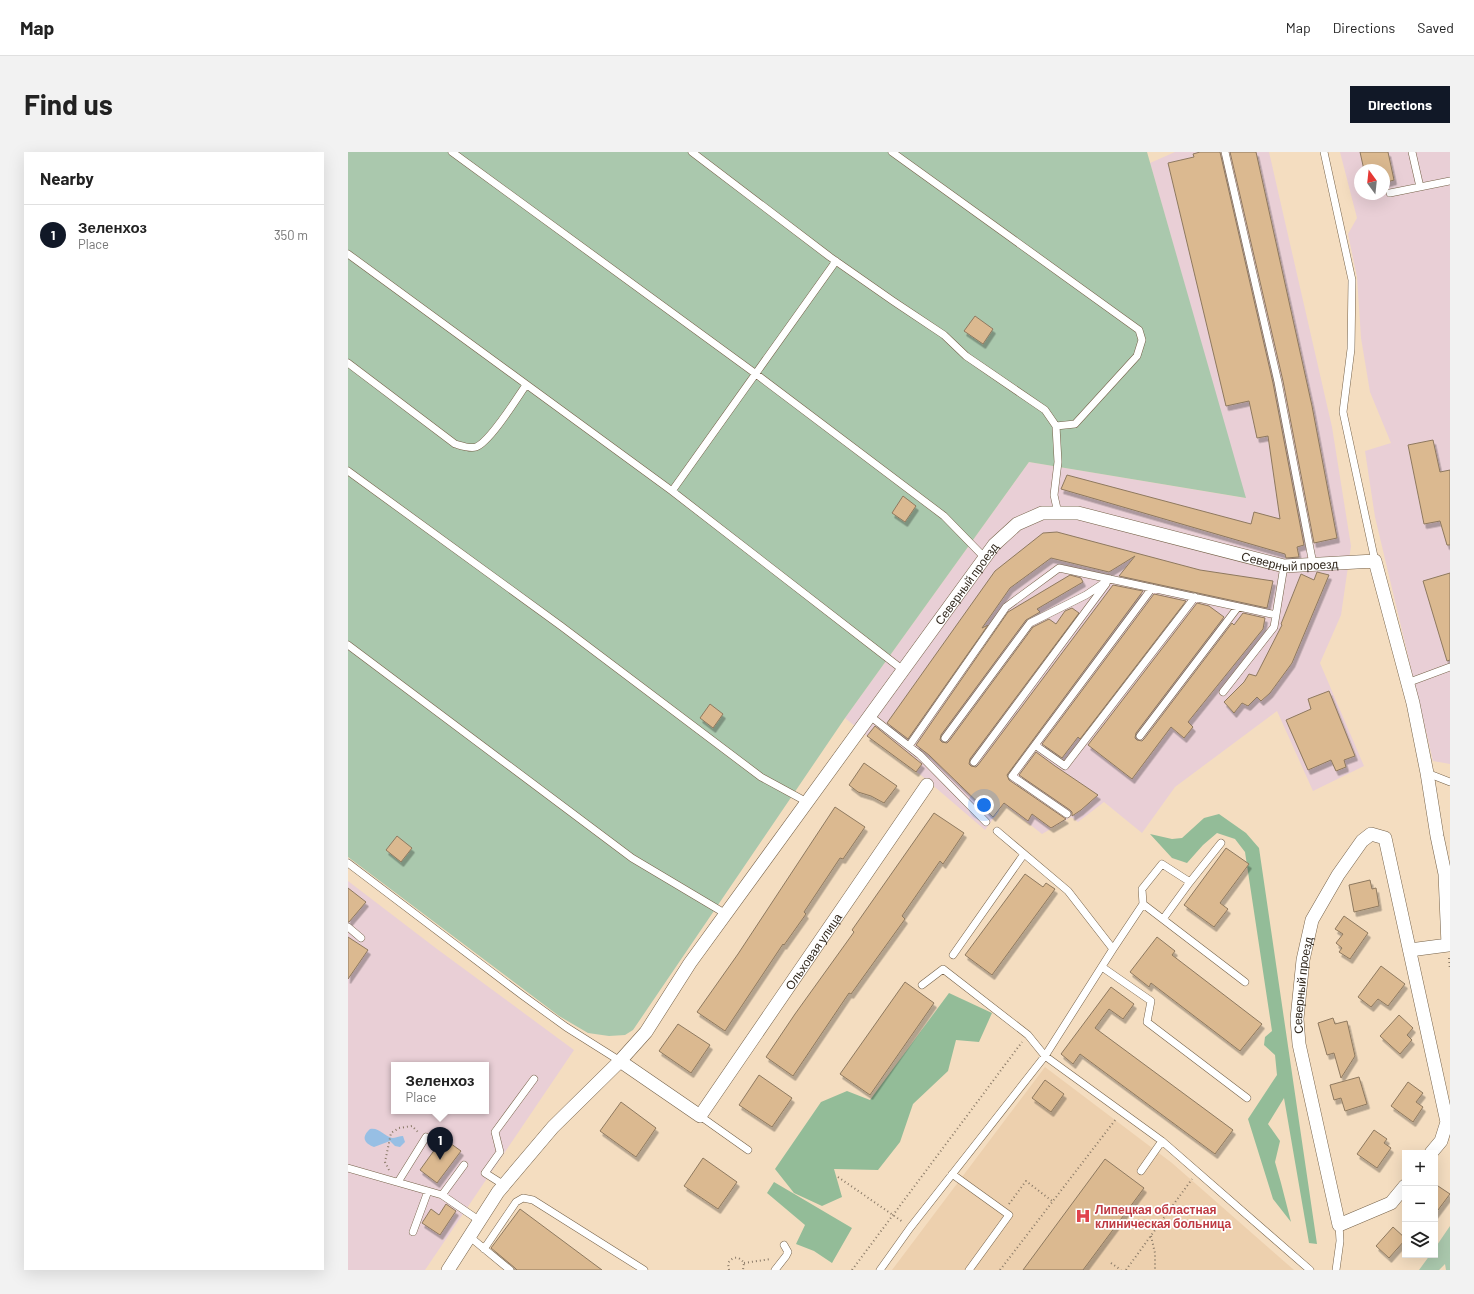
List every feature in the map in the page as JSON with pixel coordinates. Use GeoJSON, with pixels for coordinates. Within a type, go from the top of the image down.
{"type":"FeatureCollection","features":[{"type":"Feature","properties":{"kind":"street","name":"Северный проезд"},"geometry":{"type":"LineString","coordinates":[[448,1270],[498,1192],[553,1128],[620,1061],[646,1032],[690,963],[872,712],[994,545],[1017,524],[1042,513],[1078,513],[1284,566],[1375,562]]}},
{"type":"Feature","properties":{"kind":"street"},"geometry":{"type":"LineString","coordinates":[[1375,562],[1407,682],[1427,773],[1437,836],[1445,874],[1449,944],[1410,950]]}},
{"type":"Feature","properties":{"kind":"street","name":"Ольховая улица"},"geometry":{"type":"LineString","coordinates":[[700,1116],[927,785]]}},
{"type":"Feature","properties":{"kind":"street","name":"Северный проезд"},"geometry":{"type":"LineString","coordinates":[[1339,1225],[1299,1044],[1297,1019],[1303,960],[1312,920],[1338,875],[1362,841],[1371,834],[1385,838],[1447,1122],[1441,1141],[1434,1150]]}},
{"type":"Feature","properties":{"kind":"street"},"geometry":{"type":"LineString","coordinates":[[620,1061],[700,1116]]}},
{"type":"Feature","properties":{"kind":"street"},"geometry":{"type":"LineString","coordinates":[[1339,1225],[1391,1203],[1402,1190]]}},
{"type":"Feature","properties":{"kind":"lane"},"geometry":{"type":"LineString","coordinates":[[452,152],[756,374],[944,516],[985,558]]}},
{"type":"Feature","properties":{"kind":"lane"},"geometry":{"type":"LineString","coordinates":[[692,152],[836,260],[944,335],[966,356],[1045,410],[1056,426],[1058,462],[1054,495],[1058,513]]}},
{"type":"Feature","properties":{"kind":"lane"},"geometry":{"type":"LineString","coordinates":[[892,152],[1139,330],[1142,340],[1138,356],[1075,424],[1056,426]]}},
{"type":"Feature","properties":{"kind":"lane"},"geometry":{"type":"LineString","coordinates":[[1224,152],[1278,382],[1313,564]]}},
{"type":"Feature","properties":{"kind":"lane"},"geometry":{"type":"LineString","coordinates":[[1324,152],[1352,280],[1351,349],[1343,412],[1375,562]]}},
{"type":"Feature","properties":{"kind":"lane"},"geometry":{"type":"LineString","coordinates":[[1412,152],[1420,187]]}},
{"type":"Feature","properties":{"kind":"lane"},"geometry":{"type":"LineString","coordinates":[[1390,193],[1450,181]]}},
{"type":"Feature","properties":{"kind":"lane"},"geometry":{"type":"LineString","coordinates":[[348,254],[672,491],[903,670]]}},
{"type":"Feature","properties":{"kind":"lane"},"geometry":{"type":"LineString","coordinates":[[672,491],[836,260]]}},
{"type":"Feature","properties":{"kind":"lane"},"geometry":{"type":"LineString","coordinates":[[348,363],[456,444],[468,448],[477,447],[489,437],[526,384]]}},
{"type":"Feature","properties":{"kind":"lane"},"geometry":{"type":"LineString","coordinates":[[348,470],[561,626],[761,777],[807,802]]}},
{"type":"Feature","properties":{"kind":"lane"},"geometry":{"type":"LineString","coordinates":[[1223,692],[1274,627],[1284,566]]}},
{"type":"Feature","properties":{"kind":"lane"},"geometry":{"type":"LineString","coordinates":[[909,746],[1006,607],[1059,568],[1276,615]]}},
{"type":"Feature","properties":{"kind":"lane"},"geometry":{"type":"LineString","coordinates":[[945,738],[1030,623],[1086,595],[1110,579]]}},
{"type":"Feature","properties":{"kind":"lane"},"geometry":{"type":"LineString","coordinates":[[974,762],[1110,579]]}},
{"type":"Feature","properties":{"kind":"lane"},"geometry":{"type":"LineString","coordinates":[[1067,814],[1012,776],[1152,588]]}},
{"type":"Feature","properties":{"kind":"lane"},"geometry":{"type":"LineString","coordinates":[[1035,745],[1065,766],[1195,598]]}},
{"type":"Feature","properties":{"kind":"lane"},"geometry":{"type":"LineString","coordinates":[[1140,736],[1238,607]]}},
{"type":"Feature","properties":{"kind":"lane"},"geometry":{"type":"LineString","coordinates":[[348,645],[632,858],[726,914]]}},
{"type":"Feature","properties":{"kind":"lane"},"geometry":{"type":"LineString","coordinates":[[1407,682],[1450,667]]}},
{"type":"Feature","properties":{"kind":"lane"},"geometry":{"type":"LineString","coordinates":[[872,712],[920,755],[986,822]]}},
{"type":"Feature","properties":{"kind":"lane"},"geometry":{"type":"LineString","coordinates":[[1427,773],[1450,782]]}},
{"type":"Feature","properties":{"kind":"lane"},"geometry":{"type":"LineString","coordinates":[[997,831],[1068,892],[1113,949]]}},
{"type":"Feature","properties":{"kind":"lane"},"geometry":{"type":"LineString","coordinates":[[1162,918],[1221,843]]}},
{"type":"Feature","properties":{"kind":"lane"},"geometry":{"type":"LineString","coordinates":[[953,955],[1024,854]]}},
{"type":"Feature","properties":{"kind":"lane"},"geometry":{"type":"LineString","coordinates":[[348,864],[566,1027],[620,1061]]}},
{"type":"Feature","properties":{"kind":"lane"},"geometry":{"type":"LineString","coordinates":[[880,1270],[910,1228],[1045,1056],[1143,904],[1142,889],[1162,864],[1190,882]]}},
{"type":"Feature","properties":{"kind":"lane"},"geometry":{"type":"LineString","coordinates":[[1143,904],[1245,982]]}},
{"type":"Feature","properties":{"kind":"lane"},"geometry":{"type":"LineString","coordinates":[[348,928],[361,938]]}},
{"type":"Feature","properties":{"kind":"lane"},"geometry":{"type":"LineString","coordinates":[[1102,967],[1151,1001],[1147,1022],[1247,1098]]}},
{"type":"Feature","properties":{"kind":"lane"},"geometry":{"type":"LineString","coordinates":[[922,985],[943,968],[1028,1035],[1045,1056],[1162,1141],[1310,1270]]}},
{"type":"Feature","properties":{"kind":"lane"},"geometry":{"type":"LineString","coordinates":[[504,1185],[485,1172],[500,1152],[495,1132],[534,1079]]}},
{"type":"Feature","properties":{"kind":"lane"},"geometry":{"type":"LineString","coordinates":[[700,1116],[748,1150]]}},
{"type":"Feature","properties":{"kind":"lane"},"geometry":{"type":"LineString","coordinates":[[398,1182],[426,1138]]}},
{"type":"Feature","properties":{"kind":"lane"},"geometry":{"type":"LineString","coordinates":[[1141,1171],[1162,1141]]}},
{"type":"Feature","properties":{"kind":"lane"},"geometry":{"type":"LineString","coordinates":[[442,1194],[464,1165]]}},
{"type":"Feature","properties":{"kind":"lane"},"geometry":{"type":"LineString","coordinates":[[348,1168],[442,1194],[480,1221]]}},
{"type":"Feature","properties":{"kind":"lane"},"geometry":{"type":"LineString","coordinates":[[952,1174],[1009,1215],[969,1270]]}},
{"type":"Feature","properties":{"kind":"lane"},"geometry":{"type":"LineString","coordinates":[[413,1232],[428,1191]]}},
{"type":"Feature","properties":{"kind":"lane"},"geometry":{"type":"LineString","coordinates":[[484,1249],[516,1202],[523,1198],[533,1200],[644,1270]]}},
{"type":"Feature","properties":{"kind":"lane"},"geometry":{"type":"LineString","coordinates":[[1336,1270],[1340,1241],[1339,1225]]}},
{"type":"Feature","properties":{"kind":"lane"},"geometry":{"type":"LineString","coordinates":[[470,1237],[484,1249],[500,1267],[510,1270]]}},
{"type":"Feature","properties":{"kind":"lane"},"geometry":{"type":"LineString","coordinates":[[775,1270],[788,1252],[784,1245]]}},
{"type":"Feature","properties":{"kind":"path"},"geometry":{"type":"LineString","coordinates":[[852,1270],[1028,1035]]}},
{"type":"Feature","properties":{"kind":"path"},"geometry":{"type":"LineString","coordinates":[[1000,1270],[1122,1111]]}},
{"type":"Feature","properties":{"kind":"path"},"geometry":{"type":"LineString","coordinates":[[398,1182],[387,1168],[385,1162],[391,1133],[399,1128],[412,1126],[426,1138]]}},
{"type":"Feature","properties":{"kind":"path"},"geometry":{"type":"LineString","coordinates":[[1126,1270],[1198,1171]]}},
{"type":"Feature","properties":{"kind":"path"},"geometry":{"type":"LineString","coordinates":[[838,1177],[894,1215],[910,1228]]}},
{"type":"Feature","properties":{"kind":"path"},"geometry":{"type":"LineString","coordinates":[[1003,1211],[1026,1181],[1052,1201]]}},
{"type":"Feature","properties":{"kind":"path"},"geometry":{"type":"LineString","coordinates":[[1150,1236],[1155,1253],[1155,1270]]}},
{"type":"Feature","properties":{"kind":"path"},"geometry":{"type":"LineString","coordinates":[[729,1270],[728,1263],[731,1258],[736,1257],[742,1259],[744,1263],[744,1270]]}},
{"type":"Feature","properties":{"kind":"path"},"geometry":{"type":"LineString","coordinates":[[744,1263],[772,1258]]}},
{"type":"Feature","properties":{"kind":"path"},"geometry":{"type":"LineString","coordinates":[[1111,1262],[1122,1270]]}},
{"type":"Feature","properties":{"kind":"shaded area"},"geometry":{"type":"Polygon","coordinates":[[[1175,152],[1269,152],[1332,427],[1351,546],[1341,615],[1320,663],[1364,766],[1313,791],[1277,711],[1175,787],[1142,833],[1104,802],[1078,822],[1071,817],[1042,834],[1004,804],[985,830],[922,776],[845,718],[1029,462],[1245,498],[1150,163],[1175,152]]]}},
{"type":"Feature","properties":{"kind":"shaded area"},"geometry":{"type":"Polygon","coordinates":[[[1340,152],[1450,152],[1450,764],[1433,761],[1375,517],[1365,451],[1391,443],[1370,392],[1361,338],[1357,277],[1348,234],[1357,218],[1340,152]]]}},
{"type":"Feature","properties":{"kind":"shaded area"},"geometry":{"type":"Polygon","coordinates":[[[348,881],[574,1050],[425,1270],[348,1270],[348,881]]]}},
{"type":"Feature","properties":{"kind":"shaded area","name":"Липецкая областная клиническая больница"},"geometry":{"type":"Polygon","coordinates":[[[1045,1067],[1172,1163],[1294,1270],[892,1270],[1045,1067]]]}},
{"type":"Feature","properties":{"kind":"green space"},"geometry":{"type":"Polygon","coordinates":[[[348,152],[1147,152],[1246,498],[1029,462],[845,718],[633,1030],[625,1035],[609,1036],[588,1033],[559,1016],[348,857],[348,152]]]}},
{"type":"Feature","properties":{"kind":"green space"},"geometry":{"type":"Polygon","coordinates":[[[1219,814],[1246,833],[1259,848],[1317,1244],[1309,1243],[1284,1098],[1268,1124],[1280,1141],[1275,1162],[1291,1222],[1273,1199],[1248,1119],[1277,1075],[1275,1055],[1264,1045],[1265,1037],[1272,1031],[1245,852],[1235,839],[1217,833],[1203,845],[1187,863],[1172,858],[1150,834],[1172,839],[1182,838],[1204,818],[1219,814]]]}},
{"type":"Feature","properties":{"kind":"green space"},"geometry":{"type":"Polygon","coordinates":[[[949,993],[992,1013],[979,1042],[956,1040],[948,1071],[913,1104],[900,1142],[878,1170],[834,1169],[842,1197],[822,1206],[794,1193],[775,1169],[821,1102],[847,1091],[870,1100],[949,993]]]}},
{"type":"Feature","properties":{"kind":"green space"},"geometry":{"type":"Polygon","coordinates":[[[774,1182],[852,1228],[832,1263],[814,1251],[796,1244],[805,1225],[767,1193],[774,1182]]]}},
{"type":"Feature","properties":{"kind":"green space"},"geometry":{"type":"Polygon","coordinates":[[[1450,1226],[1450,1270],[1446,1270],[1445,1264],[1439,1270],[1419,1270],[1428,1258],[1438,1258],[1438,1244],[1450,1226]]]}},
{"type":"Feature","properties":{"kind":"water"},"geometry":{"type":"Polygon","coordinates":[[[370,1129],[379,1130],[392,1138],[403,1136],[405,1142],[400,1147],[395,1146],[390,1141],[374,1147],[368,1144],[365,1140],[365,1135],[370,1129]]]}},
{"type":"Feature","properties":{"kind":"building"},"geometry":{"type":"Polygon","coordinates":[[[1200,152],[1220,152],[1273,383],[1304,545],[1297,547],[1299,557],[1286,558],[1285,554],[1061,489],[1067,475],[1251,524],[1254,512],[1280,519],[1268,436],[1257,438],[1249,401],[1226,406],[1168,163],[1194,157],[1193,154],[1200,152]]]}},
{"type":"Feature","properties":{"kind":"building"},"geometry":{"type":"Polygon","coordinates":[[[1230,152],[1256,152],[1312,406],[1337,538],[1314,543],[1283,381],[1230,152]]]}},
{"type":"Feature","properties":{"kind":"building"},"geometry":{"type":"Polygon","coordinates":[[[1360,152],[1388,152],[1394,180],[1390,181],[1390,164],[1363,164],[1360,152]]]}},
{"type":"Feature","properties":{"kind":"building"},"geometry":{"type":"Polygon","coordinates":[[[975,316],[993,329],[983,344],[964,331],[975,316]]]}},
{"type":"Feature","properties":{"kind":"building"},"geometry":{"type":"Polygon","coordinates":[[[1433,440],[1440,472],[1450,470],[1450,545],[1447,545],[1440,521],[1424,524],[1408,445],[1433,440]]]}},
{"type":"Feature","properties":{"kind":"building"},"geometry":{"type":"Polygon","coordinates":[[[903,496],[916,506],[905,522],[892,513],[903,496]]]}},
{"type":"Feature","properties":{"kind":"building"},"geometry":{"type":"Polygon","coordinates":[[[1057,532],[1200,570],[1273,581],[1267,608],[1119,576],[1135,556],[1109,572],[1051,558],[1010,588],[982,628],[988,625],[908,739],[887,723],[995,571],[1043,533],[1057,532]]]}},
{"type":"Feature","properties":{"kind":"building"},"geometry":{"type":"Polygon","coordinates":[[[1317,572],[1329,575],[1292,663],[1270,693],[1261,701],[1257,697],[1248,706],[1242,703],[1234,713],[1224,702],[1244,682],[1249,674],[1256,676],[1282,625],[1281,624],[1301,574],[1314,580],[1317,572]]]}},
{"type":"Feature","properties":{"kind":"building"},"geometry":{"type":"Polygon","coordinates":[[[1450,573],[1450,660],[1447,661],[1423,581],[1450,573]]]}},
{"type":"Feature","properties":{"kind":"building"},"geometry":{"type":"Polygon","coordinates":[[[1070,575],[1081,578],[1083,582],[1037,609],[1040,612],[1026,620],[941,735],[940,740],[947,743],[1033,627],[1049,619],[1056,624],[1065,611],[1072,608],[1079,613],[970,759],[969,764],[971,766],[976,767],[978,765],[1113,585],[1143,591],[1007,775],[1009,780],[1066,819],[1051,828],[1032,814],[1028,821],[1004,803],[993,817],[929,755],[916,745],[1008,612],[1070,575]]]}},
{"type":"Feature","properties":{"kind":"building"},"geometry":{"type":"Polygon","coordinates":[[[1154,594],[1186,601],[1080,739],[1078,737],[1062,758],[1042,744],[1154,594]]]}},
{"type":"Feature","properties":{"kind":"building"},"geometry":{"type":"Polygon","coordinates":[[[1197,603],[1209,606],[1224,617],[1136,733],[1135,738],[1137,740],[1142,741],[1144,739],[1232,623],[1234,625],[1243,613],[1265,618],[1263,629],[1188,722],[1193,727],[1184,738],[1171,727],[1132,779],[1088,745],[1197,603]]]}},
{"type":"Feature","properties":{"kind":"building"},"geometry":{"type":"Polygon","coordinates":[[[1329,691],[1355,756],[1344,760],[1346,767],[1336,771],[1331,760],[1308,770],[1286,720],[1311,709],[1308,699],[1329,691]]]}},
{"type":"Feature","properties":{"kind":"building"},"geometry":{"type":"Polygon","coordinates":[[[710,704],[723,714],[713,728],[700,718],[710,704]]]}},
{"type":"Feature","properties":{"kind":"building"},"geometry":{"type":"Polygon","coordinates":[[[875,726],[922,764],[916,772],[867,736],[875,726]]]}},
{"type":"Feature","properties":{"kind":"building"},"geometry":{"type":"Polygon","coordinates":[[[1036,752],[1098,795],[1072,816],[1072,812],[1070,810],[1019,775],[1036,752]]]}},
{"type":"Feature","properties":{"kind":"building"},"geometry":{"type":"Polygon","coordinates":[[[864,763],[897,786],[884,803],[871,796],[858,792],[849,785],[864,763]]]}},
{"type":"Feature","properties":{"kind":"building"},"geometry":{"type":"Polygon","coordinates":[[[835,807],[865,827],[843,859],[840,858],[804,912],[806,914],[784,945],[783,944],[725,1031],[697,1012],[738,954],[835,807]]]}},
{"type":"Feature","properties":{"kind":"building"},"geometry":{"type":"Polygon","coordinates":[[[934,813],[964,833],[943,864],[940,861],[902,916],[905,919],[851,994],[849,993],[793,1076],[766,1057],[854,932],[852,930],[934,813]]]}},
{"type":"Feature","properties":{"kind":"building"},"geometry":{"type":"Polygon","coordinates":[[[397,836],[412,848],[401,862],[386,850],[397,836]]]}},
{"type":"Feature","properties":{"kind":"building"},"geometry":{"type":"Polygon","coordinates":[[[1226,848],[1249,864],[1220,903],[1228,909],[1214,927],[1184,905],[1226,848]]]}},
{"type":"Feature","properties":{"kind":"building"},"geometry":{"type":"Polygon","coordinates":[[[1025,874],[1043,887],[1046,883],[1055,889],[992,975],[965,955],[1025,874]]]}},
{"type":"Feature","properties":{"kind":"building"},"geometry":{"type":"Polygon","coordinates":[[[1370,880],[1372,889],[1376,888],[1379,906],[1354,912],[1349,885],[1370,880]]]}},
{"type":"Feature","properties":{"kind":"building"},"geometry":{"type":"Polygon","coordinates":[[[348,888],[366,902],[349,922],[348,922],[348,888]]]}},
{"type":"Feature","properties":{"kind":"building"},"geometry":{"type":"Polygon","coordinates":[[[1344,916],[1368,933],[1350,959],[1339,952],[1342,948],[1336,943],[1343,934],[1335,929],[1344,916]]]}},
{"type":"Feature","properties":{"kind":"building"},"geometry":{"type":"Polygon","coordinates":[[[348,937],[368,950],[348,979],[348,937]]]}},
{"type":"Feature","properties":{"kind":"building"},"geometry":{"type":"Polygon","coordinates":[[[1157,937],[1175,951],[1172,955],[1262,1024],[1240,1051],[1151,983],[1149,987],[1130,972],[1157,937]]]}},
{"type":"Feature","properties":{"kind":"building"},"geometry":{"type":"Polygon","coordinates":[[[1381,966],[1405,984],[1388,1006],[1378,999],[1371,1007],[1358,997],[1381,966]]]}},
{"type":"Feature","properties":{"kind":"building"},"geometry":{"type":"Polygon","coordinates":[[[905,982],[934,1003],[870,1095],[840,1074],[905,982]]]}},
{"type":"Feature","properties":{"kind":"building"},"geometry":{"type":"Polygon","coordinates":[[[1111,987],[1134,1004],[1123,1019],[1109,1009],[1095,1028],[1233,1130],[1215,1154],[1080,1054],[1073,1064],[1061,1054],[1111,987]]]}},
{"type":"Feature","properties":{"kind":"building"},"geometry":{"type":"Polygon","coordinates":[[[1399,1015],[1413,1028],[1407,1035],[1412,1040],[1400,1054],[1380,1036],[1399,1015]]]}},
{"type":"Feature","properties":{"kind":"building"},"geometry":{"type":"Polygon","coordinates":[[[1333,1018],[1335,1024],[1347,1021],[1355,1056],[1341,1078],[1334,1053],[1327,1055],[1318,1023],[1333,1018]]]}},
{"type":"Feature","properties":{"kind":"building"},"geometry":{"type":"Polygon","coordinates":[[[678,1024],[710,1045],[691,1073],[659,1051],[678,1024]]]}},
{"type":"Feature","properties":{"kind":"building"},"geometry":{"type":"Polygon","coordinates":[[[759,1075],[792,1098],[772,1127],[739,1105],[759,1075]]]}},
{"type":"Feature","properties":{"kind":"building"},"geometry":{"type":"Polygon","coordinates":[[[1359,1077],[1367,1104],[1345,1111],[1341,1098],[1334,1100],[1330,1085],[1359,1077]]]}},
{"type":"Feature","properties":{"kind":"building"},"geometry":{"type":"Polygon","coordinates":[[[1045,1080],[1064,1094],[1051,1112],[1032,1098],[1045,1080]]]}},
{"type":"Feature","properties":{"kind":"building"},"geometry":{"type":"Polygon","coordinates":[[[1408,1082],[1423,1093],[1416,1102],[1423,1107],[1413,1122],[1391,1106],[1408,1082]]]}},
{"type":"Feature","properties":{"kind":"building"},"geometry":{"type":"Polygon","coordinates":[[[621,1102],[656,1128],[636,1157],[600,1131],[621,1102]]]}},
{"type":"Feature","properties":{"kind":"building"},"geometry":{"type":"Polygon","coordinates":[[[1374,1130],[1387,1139],[1384,1143],[1391,1148],[1377,1168],[1357,1154],[1374,1130]]]}},
{"type":"Feature","properties":{"kind":"building"},"geometry":{"type":"Polygon","coordinates":[[[443,1138],[461,1151],[437,1183],[420,1170],[443,1138]]]}},
{"type":"Feature","properties":{"kind":"building"},"geometry":{"type":"Polygon","coordinates":[[[703,1158],[737,1182],[718,1209],[684,1186],[703,1158]]]}},
{"type":"Feature","properties":{"kind":"building"},"geometry":{"type":"Polygon","coordinates":[[[1105,1159],[1144,1188],[1083,1270],[1023,1270],[1105,1159]]]}},
{"type":"Feature","properties":{"kind":"building"},"geometry":{"type":"Polygon","coordinates":[[[1438,1186],[1450,1194],[1438,1210],[1438,1186]]]}},
{"type":"Feature","properties":{"kind":"building"},"geometry":{"type":"Polygon","coordinates":[[[446,1204],[456,1211],[440,1235],[422,1223],[431,1209],[439,1215],[446,1204]]]}},
{"type":"Feature","properties":{"kind":"building"},"geometry":{"type":"Polygon","coordinates":[[[520,1209],[602,1270],[517,1270],[491,1248],[520,1209]]]}},
{"type":"Feature","properties":{"kind":"building"},"geometry":{"type":"Polygon","coordinates":[[[1393,1227],[1402,1235],[1402,1243],[1389,1258],[1376,1246],[1393,1227]]]}},
{"type":"Feature","properties":{"kind":"place","name":"Зеленхоз"},"geometry":{"type":"Point","coordinates":[440,1160]}},
{"type":"Feature","properties":{"kind":"place","name":"Липецкая областная клиническая больница"},"geometry":{"type":"Point","coordinates":[1083,1216]}}]}
